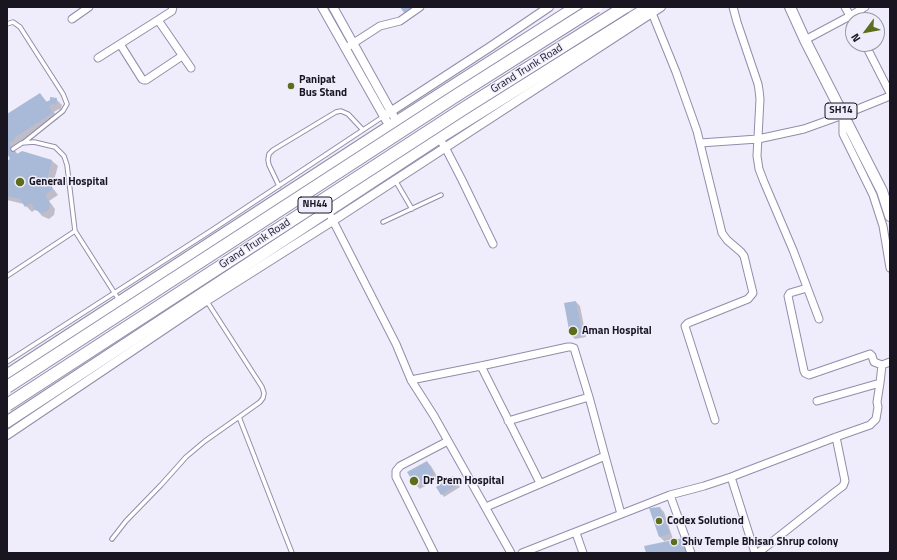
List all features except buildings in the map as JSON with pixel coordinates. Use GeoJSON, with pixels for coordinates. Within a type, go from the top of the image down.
{"type":"FeatureCollection","features":[{"type":"Feature","properties":{"kind":"highway","name":"Grand Trunk Road"},"geometry":{"type":"LineString","coordinates":[[7,387],[457,95],[596,7]]}},
{"type":"Feature","properties":{"kind":"highway","name":"Grand Trunk Road"},"geometry":{"type":"LineString","coordinates":[[7,405],[456,114],[625,7]]}},
{"type":"Feature","properties":{"kind":"highway"},"geometry":{"type":"LineString","coordinates":[[7,375],[29,361],[117,297],[390,119],[573,8],[592,43]]}},
{"type":"Feature","properties":{"kind":"highway"},"geometry":{"type":"LineString","coordinates":[[7,422],[331,216],[592,43],[650,10]]}},
{"type":"Feature","properties":{"kind":"highway"},"geometry":{"type":"LineString","coordinates":[[29,361],[50,394]]}},
{"type":"Feature","properties":{"kind":"main road","name":"SH14"},"geometry":{"type":"LineString","coordinates":[[790,7],[805,40],[882,191],[890,216]]}},
{"type":"Feature","properties":{"kind":"street"},"geometry":{"type":"LineString","coordinates":[[72,19],[89,7]]}},
{"type":"Feature","properties":{"kind":"street"},"geometry":{"type":"LineString","coordinates":[[98,58],[172,11],[173,7]]}},
{"type":"Feature","properties":{"kind":"street"},"geometry":{"type":"LineString","coordinates":[[322,7],[345,49],[390,119]]}},
{"type":"Feature","properties":{"kind":"street"},"geometry":{"type":"LineString","coordinates":[[333,7],[390,119]]}},
{"type":"Feature","properties":{"kind":"street"},"geometry":{"type":"LineString","coordinates":[[345,49],[380,26],[402,19],[420,7]]}},
{"type":"Feature","properties":{"kind":"street"},"geometry":{"type":"LineString","coordinates":[[511,553],[486,507],[411,380],[396,344],[331,216],[395,180],[442,143],[650,10],[661,7]]}},
{"type":"Feature","properties":{"kind":"street"},"geometry":{"type":"LineString","coordinates":[[733,7],[758,84],[760,99],[757,156],[759,169],[793,250],[819,319]]}},
{"type":"Feature","properties":{"kind":"street"},"geometry":{"type":"LineString","coordinates":[[390,119],[545,8]]}},
{"type":"Feature","properties":{"kind":"street"},"geometry":{"type":"LineString","coordinates":[[650,10],[684,94],[697,131],[720,229],[724,237],[744,256],[753,293],[748,299],[685,326],[715,420]]}},
{"type":"Feature","properties":{"kind":"street"},"geometry":{"type":"LineString","coordinates":[[158,20],[190,68]]}},
{"type":"Feature","properties":{"kind":"street"},"geometry":{"type":"LineString","coordinates":[[805,40],[845,22]]}},
{"type":"Feature","properties":{"kind":"street"},"geometry":{"type":"LineString","coordinates":[[120,44],[144,80],[182,56]]}},
{"type":"Feature","properties":{"kind":"street"},"geometry":{"type":"LineString","coordinates":[[700,143],[758,139],[804,130],[843,115],[890,94],[869,52]]}},
{"type":"Feature","properties":{"kind":"street"},"geometry":{"type":"LineString","coordinates":[[843,115],[857,130],[886,190],[890,202]]}},
{"type":"Feature","properties":{"kind":"street"},"geometry":{"type":"LineString","coordinates":[[843,115],[843,134],[874,195],[883,226],[890,268]]}},
{"type":"Feature","properties":{"kind":"street"},"geometry":{"type":"LineString","coordinates":[[442,143],[493,244]]}},
{"type":"Feature","properties":{"kind":"street"},"geometry":{"type":"LineString","coordinates":[[807,288],[790,293],[788,296],[805,373],[809,375],[870,354],[874,362],[882,365],[890,362]]}},
{"type":"Feature","properties":{"kind":"street"},"geometry":{"type":"LineString","coordinates":[[7,435],[204,298]]}},
{"type":"Feature","properties":{"kind":"street"},"geometry":{"type":"LineString","coordinates":[[411,380],[571,346],[575,349],[622,514]]}},
{"type":"Feature","properties":{"kind":"street"},"geometry":{"type":"LineString","coordinates":[[522,553],[670,495],[730,477],[870,425],[876,419],[882,365]]}},
{"type":"Feature","properties":{"kind":"street"},"geometry":{"type":"LineString","coordinates":[[481,366],[540,483]]}},
{"type":"Feature","properties":{"kind":"street"},"geometry":{"type":"LineString","coordinates":[[817,401],[880,383]]}},
{"type":"Feature","properties":{"kind":"street"},"geometry":{"type":"LineString","coordinates":[[508,421],[589,397]]}},
{"type":"Feature","properties":{"kind":"street"},"geometry":{"type":"LineString","coordinates":[[730,477],[757,553],[843,486],[845,481],[836,437]]}},
{"type":"Feature","properties":{"kind":"street"},"geometry":{"type":"LineString","coordinates":[[434,553],[396,477],[396,471],[400,466],[448,442]]}},
{"type":"Feature","properties":{"kind":"street"},"geometry":{"type":"LineString","coordinates":[[486,507],[605,456]]}},
{"type":"Feature","properties":{"kind":"street"},"geometry":{"type":"LineString","coordinates":[[670,495],[691,553]]}},
{"type":"Feature","properties":{"kind":"street"},"geometry":{"type":"LineString","coordinates":[[576,532],[583,553]]}},
{"type":"Feature","properties":{"kind":"lane"},"geometry":{"type":"LineString","coordinates":[[7,24],[13,22],[20,27],[67,104],[63,111],[13,149]]}},
{"type":"Feature","properties":{"kind":"lane"},"geometry":{"type":"LineString","coordinates":[[279,186],[268,160],[269,154],[273,150],[336,112],[341,111],[348,114],[363,130]]}},
{"type":"Feature","properties":{"kind":"lane"},"geometry":{"type":"LineString","coordinates":[[7,362],[117,297],[363,130],[390,119]]}},
{"type":"Feature","properties":{"kind":"lane"},"geometry":{"type":"LineString","coordinates":[[22,143],[34,142],[55,147],[64,156],[67,165],[75,231],[117,297]]}},
{"type":"Feature","properties":{"kind":"lane"},"geometry":{"type":"LineString","coordinates":[[395,180],[412,208]]}},
{"type":"Feature","properties":{"kind":"lane"},"geometry":{"type":"LineString","coordinates":[[383,222],[441,195]]}},
{"type":"Feature","properties":{"kind":"lane"},"geometry":{"type":"LineString","coordinates":[[7,276],[75,231]]}},
{"type":"Feature","properties":{"kind":"lane"},"geometry":{"type":"LineString","coordinates":[[112,540],[126,521],[186,457],[260,402],[263,398],[264,393],[262,388],[204,298]]}},
{"type":"Feature","properties":{"kind":"lane"},"geometry":{"type":"LineString","coordinates":[[240,417],[292,553]]}},
{"type":"Feature","properties":{"kind":"place","name":"Panipat Bus Stand"},"geometry":{"type":"Point","coordinates":[291,86]}},
{"type":"Feature","properties":{"kind":"place","name":"General Hospital"},"geometry":{"type":"Point","coordinates":[20,182]}},
{"type":"Feature","properties":{"kind":"place","name":"Aman Hospital"},"geometry":{"type":"Point","coordinates":[573,331]}},
{"type":"Feature","properties":{"kind":"place","name":"Dr Prem Hospital"},"geometry":{"type":"Point","coordinates":[414,481]}},
{"type":"Feature","properties":{"kind":"place","name":"Codex Solutiond"},"geometry":{"type":"Point","coordinates":[659,521]}},
{"type":"Feature","properties":{"kind":"place","name":"Shiv Temple Bhisan Shrup colony"},"geometry":{"type":"Point","coordinates":[674,542]}}]}
